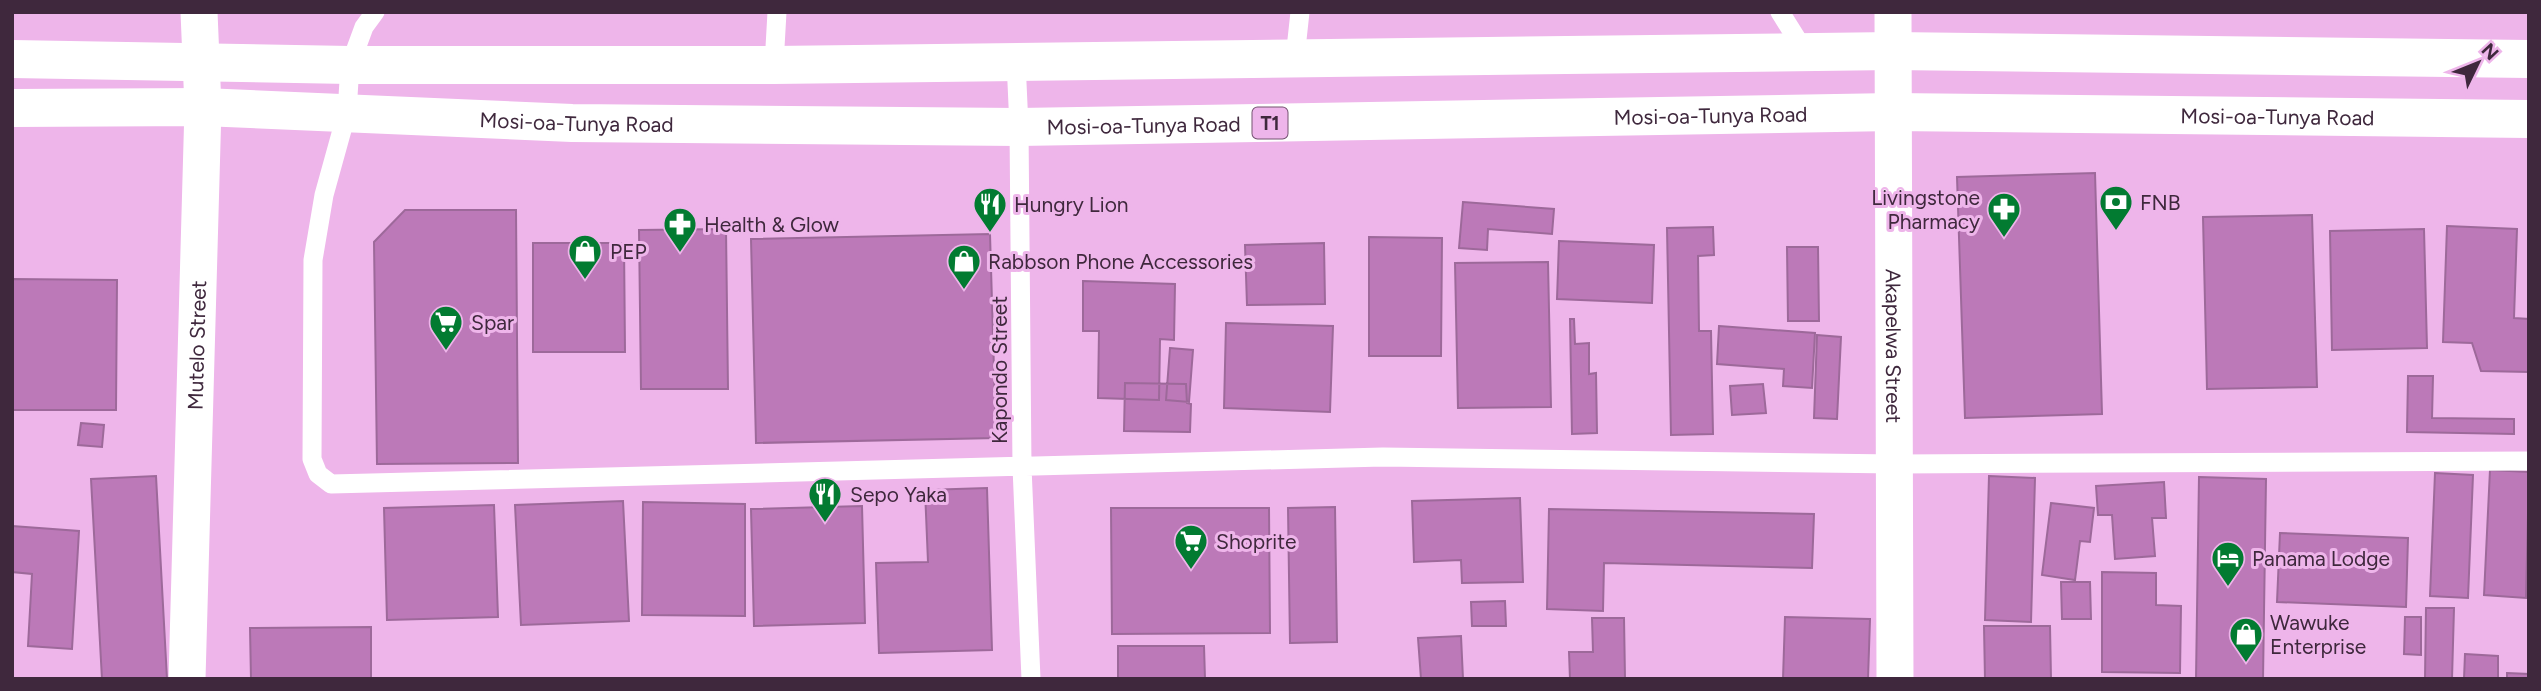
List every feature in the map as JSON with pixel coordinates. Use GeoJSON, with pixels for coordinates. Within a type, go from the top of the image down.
{"type":"FeatureCollection","features":[{"type":"Feature","properties":{"kind":"highway"},"geometry":{"type":"LineString","coordinates":[[12,59],[349,65],[774,65],[1892,51],[2529,59]]}},
{"type":"Feature","properties":{"kind":"highway","name":"Mosi-oa-Tunya Road"},"geometry":{"type":"LineString","coordinates":[[12,108],[202,107],[572,124],[1019,127],[1893,112],[2529,119]]}},
{"type":"Feature","properties":{"kind":"street","name":"Mutelo Street"},"geometry":{"type":"LineString","coordinates":[[187,679],[202,107],[199,12]]}},
{"type":"Feature","properties":{"kind":"street","name":"Akapelwa Street"},"geometry":{"type":"LineString","coordinates":[[1893,12],[1895,679]]}},
{"type":"Feature","properties":{"kind":"lane"},"geometry":{"type":"LineString","coordinates":[[375,12],[364,27],[349,65],[347,112],[324,195],[313,260],[312,459],[318,474],[331,484],[1383,457],[1896,464],[2529,461]]}},
{"type":"Feature","properties":{"kind":"lane"},"geometry":{"type":"LineString","coordinates":[[774,65],[777,12]]}},
{"type":"Feature","properties":{"kind":"lane"},"geometry":{"type":"LineString","coordinates":[[1295,58],[1300,12]]}},
{"type":"Feature","properties":{"kind":"lane"},"geometry":{"type":"LineString","coordinates":[[1780,12],[1805,52]]}},
{"type":"Feature","properties":{"kind":"lane","name":"Kapondo Street"},"geometry":{"type":"LineString","coordinates":[[1016,61],[1022,467],[1031,679]]}},
{"type":"Feature","properties":{"kind":"building"},"geometry":{"type":"Polygon","coordinates":[[[2095,173],[2102,414],[1965,418],[1957,177],[2095,173]]]}},
{"type":"Feature","properties":{"kind":"building"},"geometry":{"type":"Polygon","coordinates":[[[1463,202],[1554,209],[1552,234],[1488,229],[1487,250],[1459,248],[1463,202]]]}},
{"type":"Feature","properties":{"kind":"building","name":"Spar"},"geometry":{"type":"Polygon","coordinates":[[[405,210],[516,210],[518,463],[377,464],[374,242],[405,210]]]}},
{"type":"Feature","properties":{"kind":"building"},"geometry":{"type":"Polygon","coordinates":[[[2312,215],[2317,387],[2207,389],[2203,217],[2312,215]]]}},
{"type":"Feature","properties":{"kind":"building"},"geometry":{"type":"Polygon","coordinates":[[[2447,226],[2517,229],[2514,318],[2529,319],[2529,372],[2481,371],[2472,343],[2443,342],[2447,226]]]}},
{"type":"Feature","properties":{"kind":"building"},"geometry":{"type":"Polygon","coordinates":[[[1713,227],[1714,255],[1698,256],[1699,331],[1711,331],[1713,434],[1671,435],[1667,228],[1713,227]]]}},
{"type":"Feature","properties":{"kind":"building"},"geometry":{"type":"Polygon","coordinates":[[[726,229],[728,389],[641,389],[639,230],[726,229]]]}},
{"type":"Feature","properties":{"kind":"building"},"geometry":{"type":"Polygon","coordinates":[[[2424,229],[2427,348],[2332,350],[2330,231],[2424,229]]]}},
{"type":"Feature","properties":{"kind":"building"},"geometry":{"type":"Polygon","coordinates":[[[990,234],[996,438],[756,443],[751,239],[990,234]]]}},
{"type":"Feature","properties":{"kind":"building"},"geometry":{"type":"Polygon","coordinates":[[[1369,237],[1442,238],[1441,356],[1369,356],[1369,237]]]}},
{"type":"Feature","properties":{"kind":"building"},"geometry":{"type":"Polygon","coordinates":[[[1559,241],[1654,245],[1652,303],[1557,299],[1559,241]]]}},
{"type":"Feature","properties":{"kind":"building"},"geometry":{"type":"Polygon","coordinates":[[[533,243],[624,243],[625,352],[533,352],[533,243]]]}},
{"type":"Feature","properties":{"kind":"building"},"geometry":{"type":"Polygon","coordinates":[[[1324,243],[1325,304],[1247,305],[1245,245],[1324,243]]]}},
{"type":"Feature","properties":{"kind":"building"},"geometry":{"type":"Polygon","coordinates":[[[1787,247],[1818,247],[1819,321],[1788,321],[1787,247]]]}},
{"type":"Feature","properties":{"kind":"building"},"geometry":{"type":"Polygon","coordinates":[[[1548,262],[1551,407],[1458,408],[1455,263],[1548,262]]]}},
{"type":"Feature","properties":{"kind":"building"},"geometry":{"type":"Polygon","coordinates":[[[12,279],[117,280],[116,410],[12,410],[12,279]]]}},
{"type":"Feature","properties":{"kind":"building"},"geometry":{"type":"Polygon","coordinates":[[[1083,281],[1175,284],[1174,340],[1160,339],[1159,400],[1098,398],[1099,331],[1083,331],[1083,281]]]}},
{"type":"Feature","properties":{"kind":"building"},"geometry":{"type":"Polygon","coordinates":[[[1570,319],[1574,319],[1575,344],[1589,343],[1589,374],[1596,373],[1597,433],[1572,434],[1570,319]]]}},
{"type":"Feature","properties":{"kind":"building"},"geometry":{"type":"Polygon","coordinates":[[[1226,323],[1333,326],[1330,412],[1224,408],[1226,323]]]}},
{"type":"Feature","properties":{"kind":"building"},"geometry":{"type":"Polygon","coordinates":[[[1719,326],[1815,333],[1812,388],[1783,386],[1784,369],[1717,364],[1719,326]]]}},
{"type":"Feature","properties":{"kind":"building"},"geometry":{"type":"Polygon","coordinates":[[[1817,335],[1841,337],[1837,419],[1814,418],[1817,335]]]}},
{"type":"Feature","properties":{"kind":"building"},"geometry":{"type":"Polygon","coordinates":[[[1170,348],[1193,350],[1189,402],[1166,400],[1170,348]]]}},
{"type":"Feature","properties":{"kind":"building"},"geometry":{"type":"Polygon","coordinates":[[[2408,376],[2433,376],[2432,418],[2514,419],[2514,434],[2407,432],[2408,376]]]}},
{"type":"Feature","properties":{"kind":"building"},"geometry":{"type":"Polygon","coordinates":[[[1125,383],[1186,384],[1187,403],[1191,404],[1190,432],[1124,431],[1125,383]]]}},
{"type":"Feature","properties":{"kind":"building"},"geometry":{"type":"Polygon","coordinates":[[[1763,384],[1766,413],[1732,415],[1730,386],[1763,384]]]}},
{"type":"Feature","properties":{"kind":"building"},"geometry":{"type":"Polygon","coordinates":[[[81,423],[104,425],[102,447],[78,445],[81,423]]]}},
{"type":"Feature","properties":{"kind":"building"},"geometry":{"type":"Polygon","coordinates":[[[2490,470],[2529,472],[2526,598],[2484,595],[2490,470]]]}},
{"type":"Feature","properties":{"kind":"building"},"geometry":{"type":"Polygon","coordinates":[[[2435,473],[2473,475],[2468,598],[2430,596],[2435,473]]]}},
{"type":"Feature","properties":{"kind":"building"},"geometry":{"type":"Polygon","coordinates":[[[156,476],[167,679],[102,679],[91,479],[156,476]]]}},
{"type":"Feature","properties":{"kind":"building"},"geometry":{"type":"Polygon","coordinates":[[[1989,476],[2035,478],[2031,622],[1985,620],[1989,476]]]}},
{"type":"Feature","properties":{"kind":"building"},"geometry":{"type":"Polygon","coordinates":[[[2199,477],[2266,479],[2263,679],[2196,679],[2199,477]]]}},
{"type":"Feature","properties":{"kind":"building"},"geometry":{"type":"Polygon","coordinates":[[[2164,482],[2166,518],[2152,518],[2155,556],[2115,559],[2112,515],[2098,515],[2096,486],[2164,482]]]}},
{"type":"Feature","properties":{"kind":"building"},"geometry":{"type":"Polygon","coordinates":[[[987,488],[992,650],[879,653],[876,563],[928,562],[925,490],[987,488]]]}},
{"type":"Feature","properties":{"kind":"building"},"geometry":{"type":"Polygon","coordinates":[[[1520,498],[1523,582],[1462,583],[1461,560],[1414,562],[1412,501],[1520,498]]]}},
{"type":"Feature","properties":{"kind":"building"},"geometry":{"type":"Polygon","coordinates":[[[623,501],[629,621],[521,625],[515,505],[623,501]]]}},
{"type":"Feature","properties":{"kind":"building"},"geometry":{"type":"Polygon","coordinates":[[[643,502],[745,504],[745,616],[642,615],[643,502]]]}},
{"type":"Feature","properties":{"kind":"building"},"geometry":{"type":"Polygon","coordinates":[[[2051,503],[2094,508],[2090,542],[2080,541],[2075,580],[2042,575],[2051,503]]]}},
{"type":"Feature","properties":{"kind":"building"},"geometry":{"type":"Polygon","coordinates":[[[494,505],[498,617],[387,620],[384,508],[494,505]]]}},
{"type":"Feature","properties":{"kind":"building"},"geometry":{"type":"Polygon","coordinates":[[[862,506],[865,623],[754,626],[751,509],[862,506]]]}},
{"type":"Feature","properties":{"kind":"building"},"geometry":{"type":"Polygon","coordinates":[[[1335,507],[1337,642],[1290,643],[1288,508],[1335,507]]]}},
{"type":"Feature","properties":{"kind":"building","name":"Shoprite"},"geometry":{"type":"Polygon","coordinates":[[[1111,508],[1269,508],[1270,633],[1112,634],[1111,508]]]}},
{"type":"Feature","properties":{"kind":"building"},"geometry":{"type":"Polygon","coordinates":[[[1549,509],[1814,514],[1812,568],[1604,563],[1603,611],[1547,609],[1549,509]]]}},
{"type":"Feature","properties":{"kind":"building"},"geometry":{"type":"Polygon","coordinates":[[[12,526],[79,531],[72,649],[28,646],[32,574],[12,572],[12,526]]]}},
{"type":"Feature","properties":{"kind":"building"},"geometry":{"type":"Polygon","coordinates":[[[2280,533],[2408,538],[2406,607],[2277,602],[2280,533]]]}},
{"type":"Feature","properties":{"kind":"building"},"geometry":{"type":"Polygon","coordinates":[[[2102,572],[2156,573],[2156,605],[2181,606],[2180,673],[2102,672],[2102,572]]]}},
{"type":"Feature","properties":{"kind":"building"},"geometry":{"type":"Polygon","coordinates":[[[2061,582],[2090,582],[2091,619],[2062,619],[2061,582]]]}},
{"type":"Feature","properties":{"kind":"building"},"geometry":{"type":"Polygon","coordinates":[[[1505,601],[1506,626],[1472,626],[1471,602],[1505,601]]]}},
{"type":"Feature","properties":{"kind":"building"},"geometry":{"type":"Polygon","coordinates":[[[2426,608],[2454,608],[2452,679],[2425,679],[2426,608]]]}},
{"type":"Feature","properties":{"kind":"building"},"geometry":{"type":"Polygon","coordinates":[[[1785,617],[1870,619],[1868,679],[1783,679],[1785,617]]]}},
{"type":"Feature","properties":{"kind":"building"},"geometry":{"type":"Polygon","coordinates":[[[2405,617],[2421,617],[2421,655],[2404,654],[2405,617]]]}},
{"type":"Feature","properties":{"kind":"building"},"geometry":{"type":"Polygon","coordinates":[[[1592,618],[1624,618],[1625,679],[1570,679],[1569,652],[1593,652],[1592,618]]]}},
{"type":"Feature","properties":{"kind":"building"},"geometry":{"type":"Polygon","coordinates":[[[1984,626],[2050,626],[2051,679],[1985,679],[1984,626]]]}},
{"type":"Feature","properties":{"kind":"building"},"geometry":{"type":"Polygon","coordinates":[[[371,627],[371,679],[251,679],[250,628],[371,627]]]}},
{"type":"Feature","properties":{"kind":"building"},"geometry":{"type":"Polygon","coordinates":[[[1461,636],[1463,679],[1421,679],[1418,638],[1461,636]]]}},
{"type":"Feature","properties":{"kind":"building"},"geometry":{"type":"Polygon","coordinates":[[[1118,646],[1204,646],[1205,679],[1118,679],[1118,646]]]}},
{"type":"Feature","properties":{"kind":"building"},"geometry":{"type":"Polygon","coordinates":[[[2465,654],[2498,656],[2498,679],[2464,679],[2465,654]]]}},
{"type":"Feature","properties":{"kind":"building"},"geometry":{"type":"Polygon","coordinates":[[[2507,673],[2529,674],[2529,679],[2507,679],[2507,673]]]}},
{"type":"Feature","properties":{"kind":"place","name":"FNB"},"geometry":{"type":"Point","coordinates":[2116,232]}},
{"type":"Feature","properties":{"kind":"place","name":"Hungry Lion"},"geometry":{"type":"Point","coordinates":[990,234]}},
{"type":"Feature","properties":{"kind":"place","name":"Livingstone Pharmacy"},"geometry":{"type":"Point","coordinates":[2004,239]}},
{"type":"Feature","properties":{"kind":"place","name":"Health & Glow"},"geometry":{"type":"Point","coordinates":[680,254]}},
{"type":"Feature","properties":{"kind":"place","name":"PEP"},"geometry":{"type":"Point","coordinates":[585,281]}},
{"type":"Feature","properties":{"kind":"place","name":"Rabbson Phone Accessories"},"geometry":{"type":"Point","coordinates":[964,291]}},
{"type":"Feature","properties":{"kind":"place","name":"Spar"},"geometry":{"type":"Point","coordinates":[446,352]}},
{"type":"Feature","properties":{"kind":"place","name":"Sepo Yaka"},"geometry":{"type":"Point","coordinates":[825,524]}},
{"type":"Feature","properties":{"kind":"place","name":"Shoprite"},"geometry":{"type":"Point","coordinates":[1191,571]}},
{"type":"Feature","properties":{"kind":"place","name":"Panama Lodge"},"geometry":{"type":"Point","coordinates":[2228,588]}},
{"type":"Feature","properties":{"kind":"place","name":"Wawuke Enterprise"},"geometry":{"type":"Point","coordinates":[2246,664]}}]}
